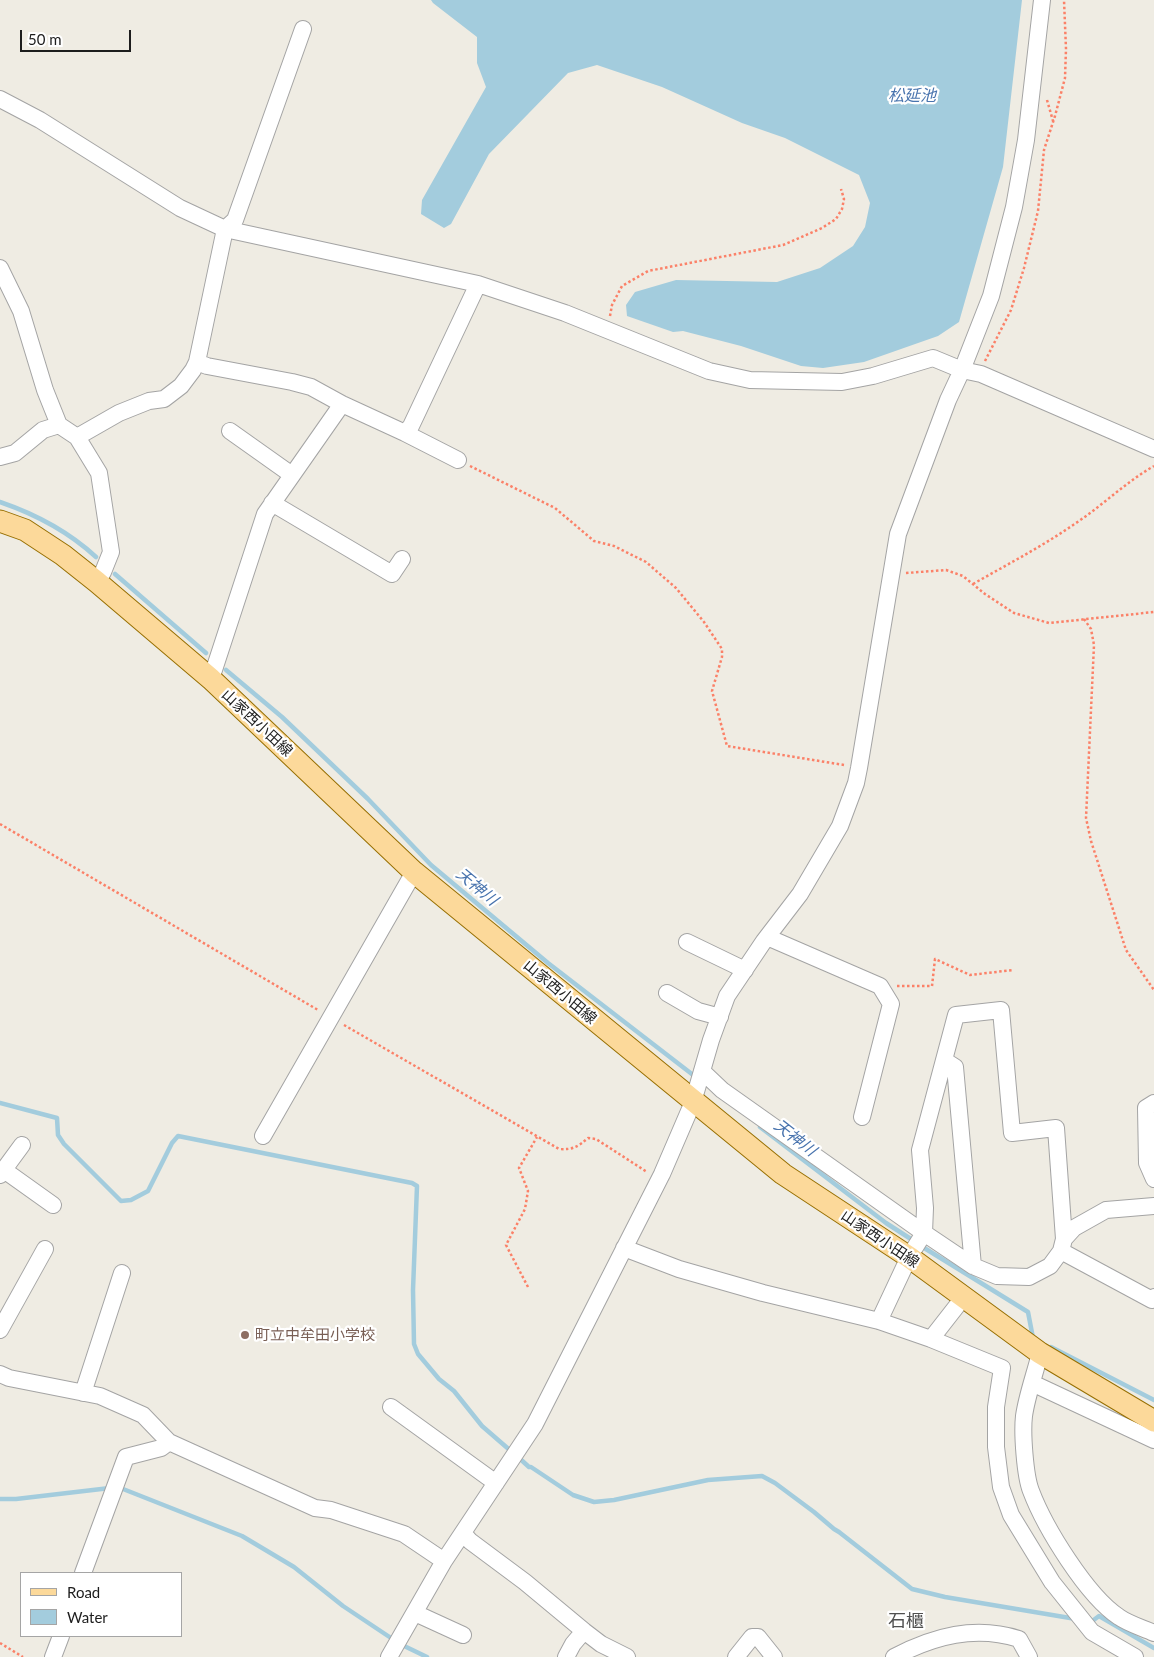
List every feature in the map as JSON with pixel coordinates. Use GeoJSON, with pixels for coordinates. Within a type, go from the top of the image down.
{"type":"FeatureCollection","features":[{"type":"Feature","properties":{"kind":"main road","name":"山家西小田線"},"geometry":{"type":"LineString","coordinates":[[0,521],[25,530],[64,555],[97,582],[210,679],[414,872],[783,1174],[909,1257],[1040,1353],[1154,1422]]}},
{"type":"Feature","properties":{"kind":"street"},"geometry":{"type":"LineString","coordinates":[[389,1657],[444,1562],[535,1424],[662,1174],[693,1102],[727,996],[767,937],[800,894],[840,826],[856,784],[898,534],[948,400],[991,296],[1014,207],[1026,140],[1042,0]]}},
{"type":"Feature","properties":{"kind":"street"},"geometry":{"type":"LineString","coordinates":[[77,437],[118,413],[149,401],[164,399],[182,386],[193,370],[197,362],[225,229],[235,220],[304,29]]}},
{"type":"Feature","properties":{"kind":"street"},"geometry":{"type":"LineString","coordinates":[[0,99],[40,120],[180,208],[225,229],[478,284],[564,313],[709,372],[750,380],[842,382],[873,376],[933,358],[962,370],[981,374],[1154,449]]}},
{"type":"Feature","properties":{"kind":"street"},"geometry":{"type":"LineString","coordinates":[[0,268],[21,311],[45,390],[60,424],[77,437],[99,473],[111,552],[97,582]]}},
{"type":"Feature","properties":{"kind":"street"},"geometry":{"type":"LineString","coordinates":[[406,433],[478,284]]}},
{"type":"Feature","properties":{"kind":"street"},"geometry":{"type":"LineString","coordinates":[[197,362],[207,366],[311,387],[458,460]]}},
{"type":"Feature","properties":{"kind":"street"},"geometry":{"type":"LineString","coordinates":[[210,679],[265,514],[342,404]]}},
{"type":"Feature","properties":{"kind":"street"},"geometry":{"type":"LineString","coordinates":[[0,457],[15,453],[43,430],[60,424]]}},
{"type":"Feature","properties":{"kind":"street"},"geometry":{"type":"LineString","coordinates":[[230,431],[292,475]]}},
{"type":"Feature","properties":{"kind":"street"},"geometry":{"type":"LineString","coordinates":[[272,503],[392,574],[402,559]]}},
{"type":"Feature","properties":{"kind":"street"},"geometry":{"type":"LineString","coordinates":[[263,1136],[414,872]]}},
{"type":"Feature","properties":{"kind":"street"},"geometry":{"type":"LineString","coordinates":[[767,937],[880,986],[891,1004],[862,1118]]}},
{"type":"Feature","properties":{"kind":"street"},"geometry":{"type":"LineString","coordinates":[[687,942],[745,970]]}},
{"type":"Feature","properties":{"kind":"street"},"geometry":{"type":"LineString","coordinates":[[667,993],[698,1012],[720,1017]]}},
{"type":"Feature","properties":{"kind":"street"},"geometry":{"type":"LineString","coordinates":[[879,1321],[909,1257],[924,1233],[925,1208],[920,1150],[956,1015],[1001,1010],[1012,1133],[1056,1128],[1062,1245]]}},
{"type":"Feature","properties":{"kind":"street"},"geometry":{"type":"LineString","coordinates":[[944,1060],[955,1067],[973,1266]]}},
{"type":"Feature","properties":{"kind":"street"},"geometry":{"type":"LineString","coordinates":[[702,1071],[722,1090],[924,1233],[973,1266],[997,1276],[1028,1277],[1050,1266],[1074,1228],[1106,1210],[1154,1206]]}},
{"type":"Feature","properties":{"kind":"street"},"geometry":{"type":"LineString","coordinates":[[1154,1103],[1146,1108],[1146,1150],[1147,1163],[1154,1179]]}},
{"type":"Feature","properties":{"kind":"street"},"geometry":{"type":"LineString","coordinates":[[22,1145],[2,1172],[53,1205]]}},
{"type":"Feature","properties":{"kind":"street"},"geometry":{"type":"LineString","coordinates":[[1062,1245],[1152,1300],[1154,1298]]}},
{"type":"Feature","properties":{"kind":"street"},"geometry":{"type":"LineString","coordinates":[[624,1248],[679,1269],[763,1293],[879,1321],[931,1339],[1002,1368],[996,1407],[996,1447],[1001,1488],[1011,1515],[1052,1582],[1092,1632],[1135,1657]]}},
{"type":"Feature","properties":{"kind":"street"},"geometry":{"type":"LineString","coordinates":[[0,1330],[45,1250]]}},
{"type":"Feature","properties":{"kind":"street"},"geometry":{"type":"LineString","coordinates":[[83,1392],[122,1273]]}},
{"type":"Feature","properties":{"kind":"street"},"geometry":{"type":"LineString","coordinates":[[931,1339],[963,1298]]}},
{"type":"Feature","properties":{"kind":"street"},"geometry":{"type":"LineString","coordinates":[[1040,1353],[1024,1417],[1025,1455],[1030,1490],[1044,1520],[1093,1594],[1120,1618],[1154,1633]]}},
{"type":"Feature","properties":{"kind":"street"},"geometry":{"type":"LineString","coordinates":[[0,1374],[9,1378],[100,1396],[143,1415],[169,1442],[315,1508],[331,1510],[404,1534],[444,1562]]}},
{"type":"Feature","properties":{"kind":"street"},"geometry":{"type":"LineString","coordinates":[[1032,1383],[1154,1440]]}},
{"type":"Feature","properties":{"kind":"street"},"geometry":{"type":"LineString","coordinates":[[391,1408],[496,1483]]}},
{"type":"Feature","properties":{"kind":"street"},"geometry":{"type":"LineString","coordinates":[[83,1572],[126,1457],[161,1448],[169,1442]]}},
{"type":"Feature","properties":{"kind":"street"},"geometry":{"type":"LineString","coordinates":[[463,1533],[470,1541],[525,1582],[584,1631],[602,1644],[626,1657]]}},
{"type":"Feature","properties":{"kind":"street"},"geometry":{"type":"LineString","coordinates":[[415,1612],[463,1635]]}},
{"type":"Feature","properties":{"kind":"street"},"geometry":{"type":"LineString","coordinates":[[566,1657],[573,1644],[584,1631]]}},
{"type":"Feature","properties":{"kind":"street"},"geometry":{"type":"LineString","coordinates":[[894,1657],[912,1653],[943,1637],[970,1632],[1006,1635],[1019,1639],[1029,1657]]}},
{"type":"Feature","properties":{"kind":"street"},"geometry":{"type":"LineString","coordinates":[[736,1657],[752,1636],[758,1637],[774,1657]]}},
{"type":"Feature","properties":{"kind":"street"},"geometry":{"type":"LineString","coordinates":[[53,1657],[61,1637]]}},
{"type":"Feature","properties":{"kind":"path"},"geometry":{"type":"LineString","coordinates":[[981,374],[1011,310],[1038,211],[1044,150],[1065,78],[1064,0]]}},
{"type":"Feature","properties":{"kind":"path"},"geometry":{"type":"LineString","coordinates":[[608,330],[612,305],[622,286],[648,271],[783,245],[814,232],[836,219],[842,209],[844,199],[841,189]]}},
{"type":"Feature","properties":{"kind":"path"},"geometry":{"type":"LineString","coordinates":[[458,460],[555,508],[594,541],[614,546],[646,562],[676,588],[704,622],[722,649],[722,657],[712,691],[728,746],[859,768]]}},
{"type":"Feature","properties":{"kind":"path"},"geometry":{"type":"LineString","coordinates":[[973,584],[1047,543],[1078,522],[1135,477],[1154,466]]}},
{"type":"Feature","properties":{"kind":"path"},"geometry":{"type":"LineString","coordinates":[[892,575],[946,570],[964,576],[985,594],[1014,613],[1049,623],[1154,612]]}},
{"type":"Feature","properties":{"kind":"path"},"geometry":{"type":"LineString","coordinates":[[1084,619],[1092,629],[1094,645],[1086,818],[1091,841],[1126,950],[1154,990]]}},
{"type":"Feature","properties":{"kind":"path"},"geometry":{"type":"LineString","coordinates":[[0,824],[559,1149],[571,1150],[588,1138],[596,1139],[649,1174],[662,1174]]}},
{"type":"Feature","properties":{"kind":"path"},"geometry":{"type":"LineString","coordinates":[[880,986],[932,986],[935,959],[970,975],[1012,970]]}},
{"type":"Feature","properties":{"kind":"path"},"geometry":{"type":"LineString","coordinates":[[528,1287],[506,1245],[525,1209],[528,1191],[518,1168],[538,1136]]}},
{"type":"Feature","properties":{"kind":"path"},"geometry":{"type":"LineString","coordinates":[[0,1643],[23,1657]]}},
{"type":"Feature","properties":{"kind":"water","name":"松延池"},"geometry":{"type":"Polygon","coordinates":[[[431,0],[1022,0],[1003,167],[959,322],[938,336],[864,362],[823,368],[801,366],[741,346],[683,331],[673,332],[627,316],[626,305],[635,292],[676,280],[777,282],[820,268],[853,246],[865,227],[870,203],[859,175],[785,138],[742,123],[662,87],[597,65],[568,73],[489,154],[451,224],[444,228],[421,214],[422,200],[486,87],[477,63],[477,37],[431,0]]]}},
{"type":"Feature","properties":{"kind":"waterway"},"geometry":{"type":"LineString","coordinates":[[0,502],[26,512],[51,525],[75,540],[96,557]]}},
{"type":"Feature","properties":{"kind":"waterway"},"geometry":{"type":"LineString","coordinates":[[115,574],[206,653]]}},
{"type":"Feature","properties":{"kind":"waterway","name":"天神川"},"geometry":{"type":"LineString","coordinates":[[226,670],[282,717],[368,799],[431,865],[548,963],[697,1078]]}},
{"type":"Feature","properties":{"kind":"waterway"},"geometry":{"type":"LineString","coordinates":[[0,1103],[57,1118],[58,1135],[64,1144],[121,1201],[131,1200],[148,1191],[172,1143],[178,1136],[412,1183],[417,1186],[413,1290],[414,1344],[418,1354],[439,1379],[454,1391],[482,1426],[512,1452]]}},
{"type":"Feature","properties":{"kind":"waterway","name":"天神川"},"geometry":{"type":"LineString","coordinates":[[760,1127],[886,1223],[914,1241]]}},
{"type":"Feature","properties":{"kind":"waterway","name":"天神川"},"geometry":{"type":"LineString","coordinates":[[921,1246],[1028,1312],[1033,1338]]}},
{"type":"Feature","properties":{"kind":"waterway","name":"天神川"},"geometry":{"type":"LineString","coordinates":[[1051,1347],[1154,1400]]}},
{"type":"Feature","properties":{"kind":"waterway"},"geometry":{"type":"LineString","coordinates":[[518,1457],[529,1467],[573,1495],[594,1502],[614,1500],[708,1480],[762,1476],[775,1483],[814,1512],[912,1589],[945,1597],[1076,1619]]}},
{"type":"Feature","properties":{"kind":"waterway"},"geometry":{"type":"LineString","coordinates":[[118,1487],[242,1536],[294,1567],[343,1606],[394,1640]]}},
{"type":"Feature","properties":{"kind":"waterway"},"geometry":{"type":"LineString","coordinates":[[0,1499],[16,1499],[110,1488]]}},
{"type":"Feature","properties":{"kind":"waterway"},"geometry":{"type":"LineString","coordinates":[[1088,1622],[1099,1616],[1154,1648]]}},
{"type":"Feature","properties":{"kind":"waterway"},"geometry":{"type":"LineString","coordinates":[[400,1644],[427,1657]]}},
{"type":"Feature","properties":{"kind":"place","name":"町立中牟田小学校"},"geometry":{"type":"Point","coordinates":[245,1335]}},
{"type":"Feature","properties":{"kind":"district","name":"石櫃"},"geometry":{"type":"Point","coordinates":[906,1621]}}]}
